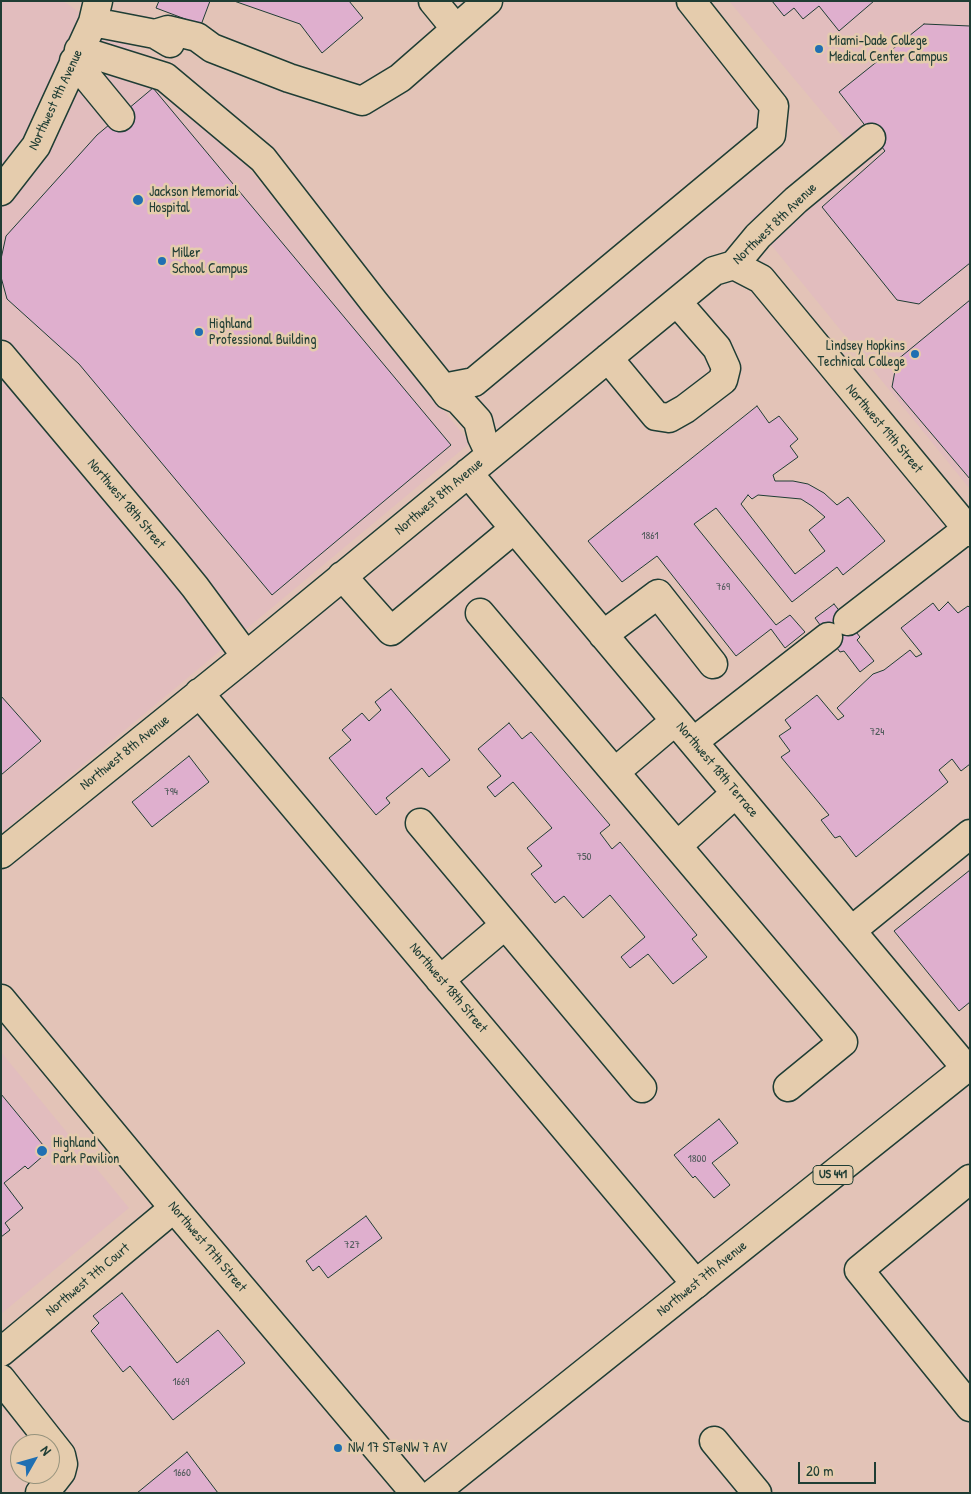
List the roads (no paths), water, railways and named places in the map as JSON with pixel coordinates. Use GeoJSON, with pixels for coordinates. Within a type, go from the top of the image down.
{"type":"FeatureCollection","features":[{"type":"Feature","properties":{"kind":"street"},"geometry":{"type":"LineString","coordinates":[[433,1],[456,29]]}},
{"type":"Feature","properties":{"kind":"street"},"geometry":{"type":"LineString","coordinates":[[95,11],[155,34],[168,43],[199,52],[212,48],[288,78],[362,100],[400,78],[488,1]]}},
{"type":"Feature","properties":{"kind":"street"},"geometry":{"type":"LineString","coordinates":[[446,391],[474,382],[771,135],[774,106],[691,1]]}},
{"type":"Feature","properties":{"kind":"street","name":"Northwest 9th Avenue"},"geometry":{"type":"LineString","coordinates":[[1,192],[36,146],[77,56],[95,11]]}},
{"type":"Feature","properties":{"kind":"street"},"geometry":{"type":"LineString","coordinates":[[77,56],[165,77],[263,159],[446,391],[459,400],[478,421],[486,446]]}},
{"type":"Feature","properties":{"kind":"street"},"geometry":{"type":"LineString","coordinates":[[77,56],[120,117]]}},
{"type":"Feature","properties":{"kind":"street","name":"Northwest 8th Avenue"},"geometry":{"type":"LineString","coordinates":[[1,854],[468,473],[486,446],[608,358],[714,271],[734,265],[758,236],[796,200],[871,138]]}},
{"type":"Feature","properties":{"kind":"street","name":"Northwest 19th Street"},"geometry":{"type":"LineString","coordinates":[[734,265],[761,279],[968,530]]}},
{"type":"Feature","properties":{"kind":"street"},"geometry":{"type":"LineString","coordinates":[[608,358],[656,416],[669,418],[686,409],[723,380],[726,368],[716,348],[677,302]]}},
{"type":"Feature","properties":{"kind":"street","name":"Northwest 18th Street"},"geometry":{"type":"LineString","coordinates":[[1,355],[169,555],[246,656]]}},
{"type":"Feature","properties":{"kind":"street","name":"Northwest 18th Terrace"},"geometry":{"type":"LineString","coordinates":[[468,473],[851,931],[968,1067]]}},
{"type":"Feature","properties":{"kind":"street"},"geometry":{"type":"LineString","coordinates":[[342,576],[391,631],[514,529]]}},
{"type":"Feature","properties":{"kind":"street"},"geometry":{"type":"LineString","coordinates":[[693,742],[968,530]]}},
{"type":"Feature","properties":{"kind":"street"},"geometry":{"type":"LineString","coordinates":[[603,635],[658,594],[713,664]]}},
{"type":"Feature","properties":{"kind":"street"},"geometry":{"type":"LineString","coordinates":[[480,613],[843,1042],[788,1086]]}},
{"type":"Feature","properties":{"kind":"street","name":"Northwest 18th Street"},"geometry":{"type":"LineString","coordinates":[[200,693],[696,1284]]}},
{"type":"Feature","properties":{"kind":"street"},"geometry":{"type":"LineString","coordinates":[[615,772],[675,721]]}},
{"type":"Feature","properties":{"kind":"street"},"geometry":{"type":"LineString","coordinates":[[677,846],[736,793]]}},
{"type":"Feature","properties":{"kind":"street"},"geometry":{"type":"LineString","coordinates":[[420,823],[642,1088]]}},
{"type":"Feature","properties":{"kind":"street"},"geometry":{"type":"LineString","coordinates":[[851,931],[970,834]]}},
{"type":"Feature","properties":{"kind":"street"},"geometry":{"type":"LineString","coordinates":[[440,980],[506,925]]}},
{"type":"Feature","properties":{"kind":"street","name":"Northwest 17th Street"},"geometry":{"type":"LineString","coordinates":[[1,999],[414,1493]]}},
{"type":"Feature","properties":{"kind":"street","name":"Northwest 7th Avenue"},"geometry":{"type":"LineString","coordinates":[[434,1493],[968,1067]]}},
{"type":"Feature","properties":{"kind":"street"},"geometry":{"type":"LineString","coordinates":[[970,1179],[859,1270],[970,1407]]}},
{"type":"Feature","properties":{"kind":"street","name":"Northwest 7th Court"},"geometry":{"type":"LineString","coordinates":[[1,1352],[174,1208]]}},
{"type":"Feature","properties":{"kind":"street"},"geometry":{"type":"LineString","coordinates":[[1,1379],[61,1455],[63,1464],[61,1472],[40,1493]]}},
{"type":"Feature","properties":{"kind":"street"},"geometry":{"type":"LineString","coordinates":[[714,1441],[757,1493]]}},
{"type":"Feature","properties":{"kind":"place","name":"Miami-Dade College Medical Center Campus"},"geometry":{"type":"Point","coordinates":[819,49]}},
{"type":"Feature","properties":{"kind":"place","name":"Jackson Memorial Hospital"},"geometry":{"type":"Point","coordinates":[138,200]}},
{"type":"Feature","properties":{"kind":"place","name":"Miller School Campus"},"geometry":{"type":"Point","coordinates":[162,261]}},
{"type":"Feature","properties":{"kind":"place","name":"Highland Professional Building"},"geometry":{"type":"Point","coordinates":[199,332]}},
{"type":"Feature","properties":{"kind":"place","name":"Lindsey Hopkins Technical College"},"geometry":{"type":"Point","coordinates":[915,354]}},
{"type":"Feature","properties":{"kind":"place","name":"Highland Park Pavilion"},"geometry":{"type":"Point","coordinates":[42,1151]}},
{"type":"Feature","properties":{"kind":"place","name":"NW 17 ST@NW 7 AV"},"geometry":{"type":"Point","coordinates":[338,1448]}}]}
